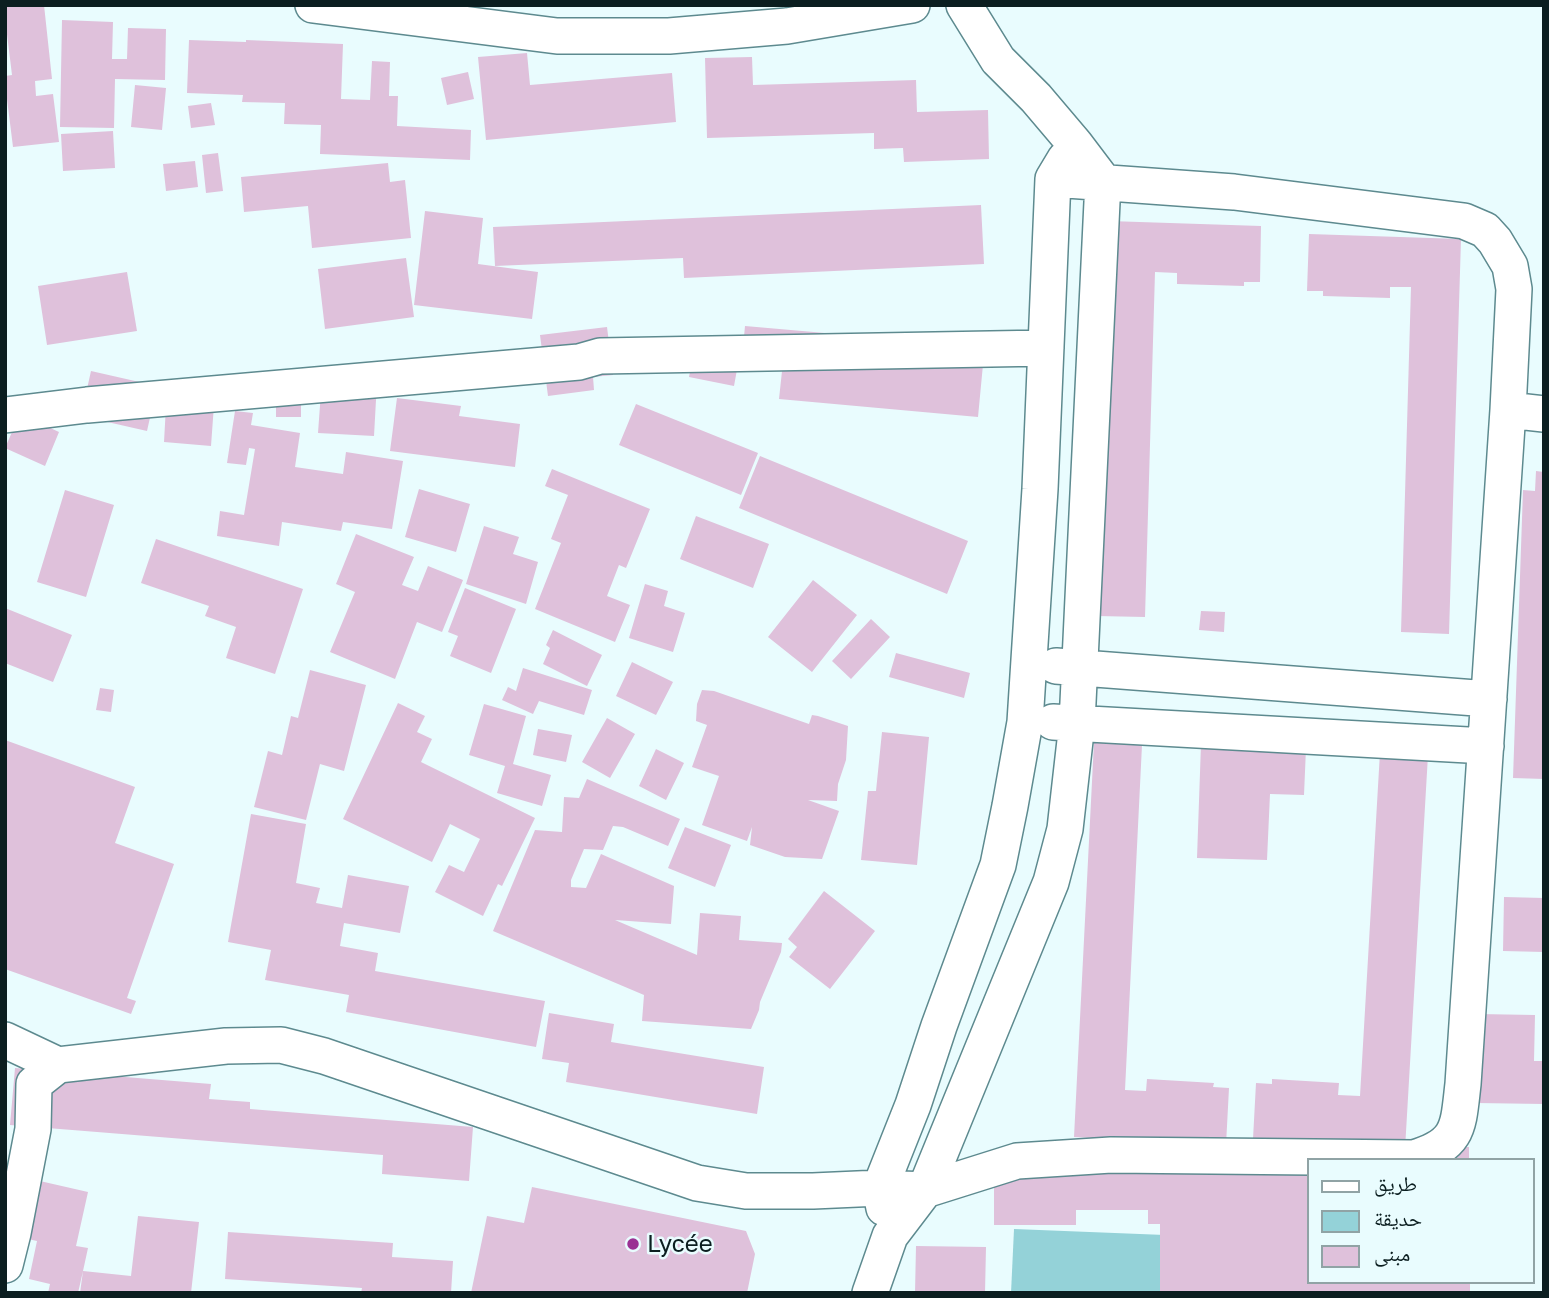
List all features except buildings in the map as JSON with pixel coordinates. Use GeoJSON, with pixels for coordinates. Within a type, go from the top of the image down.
{"type":"FeatureCollection","features":[{"type":"Feature","properties":{"kind":"street"},"geometry":{"type":"LineString","coordinates":[[313,5],[557,36],[669,36],[774,27],[912,5]]}},
{"type":"Feature","properties":{"kind":"street"},"geometry":{"type":"LineString","coordinates":[[870,1293],[890,1236],[925,1190],[1051,882],[1065,829],[1077,723],[1102,181],[1036,98],[999,60],[964,5]]}},
{"type":"Feature","properties":{"kind":"street"},"geometry":{"type":"LineString","coordinates":[[890,1236],[880,1188],[913,1105],[998,865],[1025,722],[1040,489],[1053,178],[1075,144]]}},
{"type":"Feature","properties":{"kind":"street"},"geometry":{"type":"LineString","coordinates":[[32,1080],[226,1046],[281,1045],[324,1056],[697,1183],[746,1191],[880,1188],[925,1190],[1017,1161],[1111,1155],[1414,1158],[1434,1152],[1450,1140],[1459,1123],[1463,1084],[1508,410],[1514,289],[1510,266],[1485,230],[1464,221],[1234,192],[1053,178]]}},
{"type":"Feature","properties":{"kind":"street"},"geometry":{"type":"LineString","coordinates":[[5,415],[87,405],[579,362],[600,356],[1046,348]]}},
{"type":"Feature","properties":{"kind":"street"},"geometry":{"type":"LineString","coordinates":[[1508,410],[1544,414]]}},
{"type":"Feature","properties":{"kind":"street"},"geometry":{"type":"LineString","coordinates":[[1029,665],[1489,699]]}},
{"type":"Feature","properties":{"kind":"street"},"geometry":{"type":"LineString","coordinates":[[1025,722],[1486,746]]}},
{"type":"Feature","properties":{"kind":"street"},"geometry":{"type":"LineString","coordinates":[[5,1040],[32,1080],[33,1129],[5,1265]]}},
{"type":"Feature","properties":{"kind":"green space"},"geometry":{"type":"Polygon","coordinates":[[[1014,1229],[1165,1235],[1164,1293],[1011,1293],[1014,1229]]]}},
{"type":"Feature","properties":{"kind":"place","name":"Lycée"},"geometry":{"type":"Point","coordinates":[633,1244]}}]}
